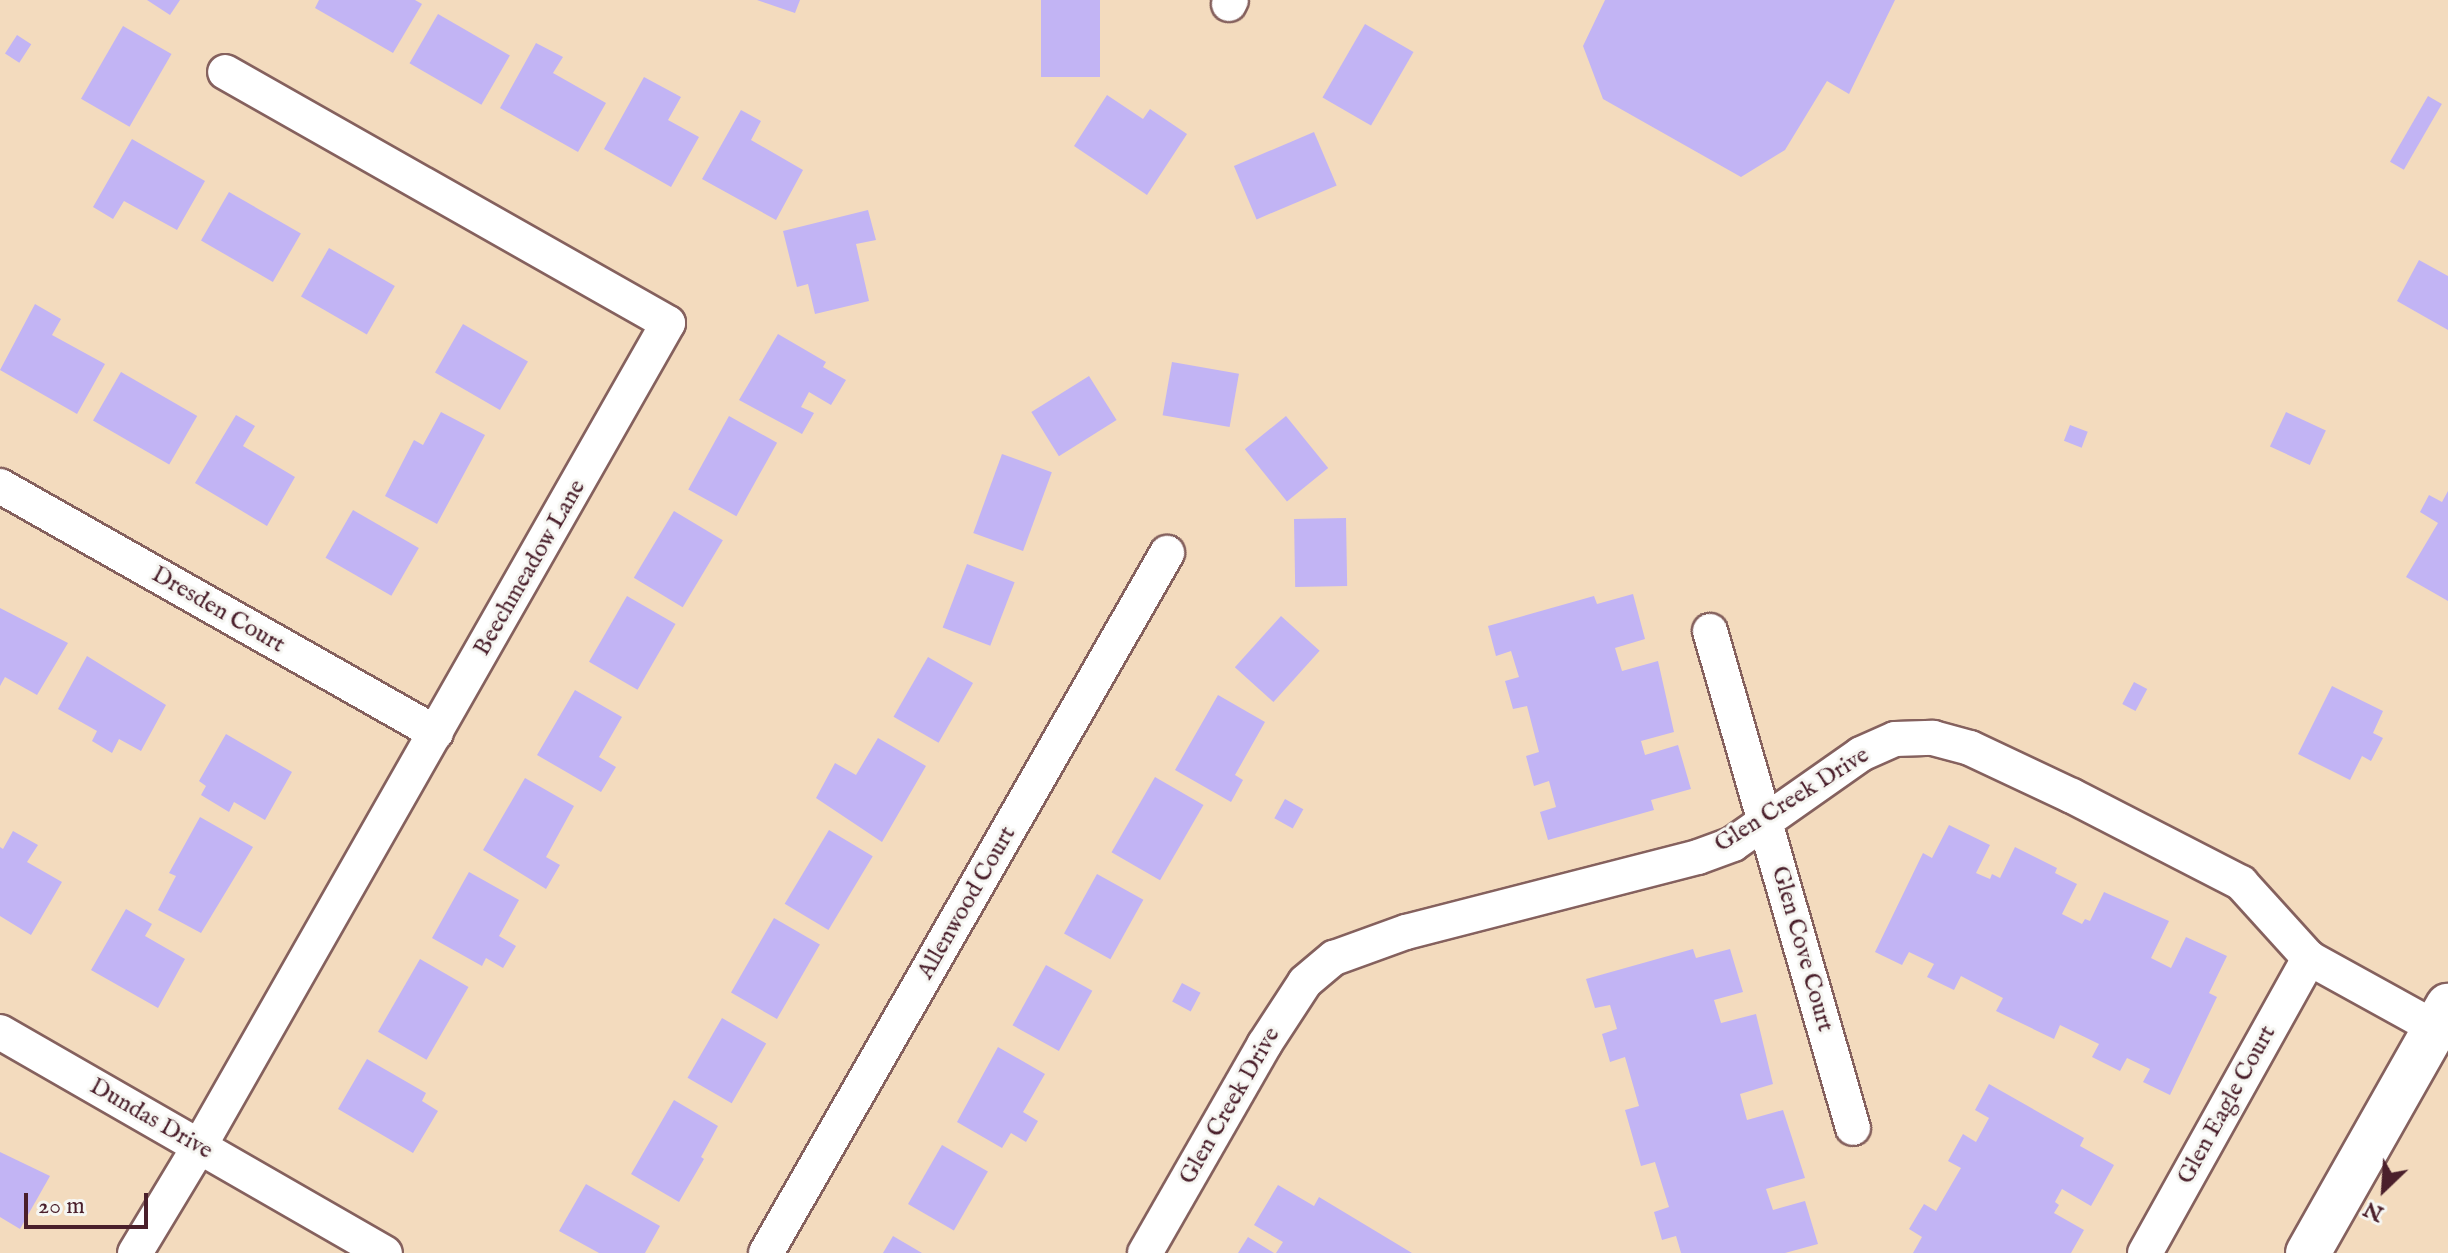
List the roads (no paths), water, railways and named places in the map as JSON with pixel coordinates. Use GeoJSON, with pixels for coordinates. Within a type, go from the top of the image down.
{"type":"FeatureCollection","features":[{"type":"Feature","properties":{"kind":"street","name":"Beechmeadow Lane"},"geometry":{"type":"LineString","coordinates":[[135,1253],[199,1147],[668,323],[225,72]]}},
{"type":"Feature","properties":{"kind":"street","name":"Dresden Court"},"geometry":{"type":"LineString","coordinates":[[0,486],[436,733]]}},
{"type":"Feature","properties":{"kind":"street","name":"Allenwood Court"},"geometry":{"type":"LineString","coordinates":[[766,1253],[1167,553]]}},
{"type":"Feature","properties":{"kind":"street","name":"Glen Cove Court"},"geometry":{"type":"LineString","coordinates":[[1710,631],[1853,1128]]}},
{"type":"Feature","properties":{"kind":"street","name":"Glen Creek Drive"},"geometry":{"type":"LineString","coordinates":[[1145,1253],[1264,1045],[1305,982],[1334,958],[1406,932],[1698,857],[1733,844],[1861,754],[1895,739],[1933,738],[1970,748],[2072,796],[2241,883],[2309,958],[2442,1017]]}},
{"type":"Feature","properties":{"kind":"street","name":"Glen Eagle Court"},"geometry":{"type":"LineString","coordinates":[[2145,1253],[2309,958]]}},
{"type":"Feature","properties":{"kind":"street"},"geometry":{"type":"LineString","coordinates":[[2308,1253],[2442,1017]]}},
{"type":"Feature","properties":{"kind":"street","name":"Dundas Drive"},"geometry":{"type":"LineString","coordinates":[[0,1032],[385,1253]]}}]}
